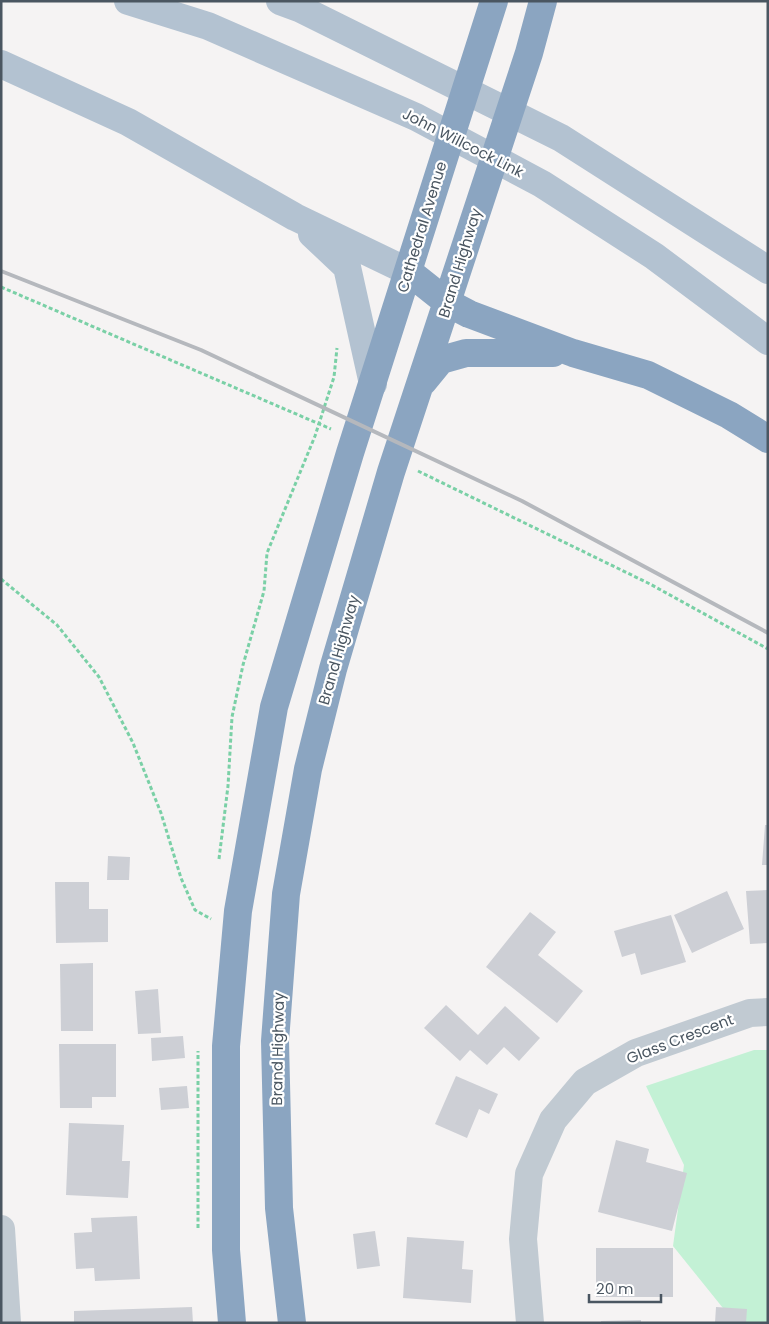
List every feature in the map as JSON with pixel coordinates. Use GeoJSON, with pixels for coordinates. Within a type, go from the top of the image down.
{"type":"FeatureCollection","features":[{"type":"Feature","properties":{"kind":"highway","name":"Cathedral Avenue"},"geometry":{"type":"LineString","coordinates":[[232,1323],[226,1250],[226,1046],[238,911],[274,707],[350,453],[486,34],[494,1]]}},
{"type":"Feature","properties":{"kind":"highway","name":"Brand Highway"},"geometry":{"type":"LineString","coordinates":[[292,1323],[279,1208],[275,1040],[286,894],[312,751],[333,669],[391,472],[529,54],[543,1]]}},
{"type":"Feature","properties":{"kind":"highway"},"geometry":{"type":"LineString","coordinates":[[409,272],[448,303],[469,314],[573,353],[648,375],[729,415],[768,438]]}},
{"type":"Feature","properties":{"kind":"highway"},"geometry":{"type":"LineString","coordinates":[[420,386],[442,360],[466,353],[573,353]]}},
{"type":"Feature","properties":{"kind":"main road","name":"John Willcock Link"},"geometry":{"type":"LineString","coordinates":[[128,1],[208,26],[398,110],[542,184],[654,256],[768,341]]}},
{"type":"Feature","properties":{"kind":"main road"},"geometry":{"type":"LineString","coordinates":[[280,1],[299,8],[561,138],[768,270]]}},
{"type":"Feature","properties":{"kind":"main road"},"geometry":{"type":"LineString","coordinates":[[1,64],[128,122],[295,217],[409,272]]}},
{"type":"Feature","properties":{"kind":"main road"},"geometry":{"type":"LineString","coordinates":[[295,217],[347,268],[371,389]]}},
{"type":"Feature","properties":{"kind":"street","name":"Glass Crescent"},"geometry":{"type":"LineString","coordinates":[[530,1323],[523,1239],[529,1174],[553,1120],[586,1082],[636,1053],[750,1013],[768,1012]]}},
{"type":"Feature","properties":{"kind":"street"},"geometry":{"type":"LineString","coordinates":[[1,1229],[7,1323]]}},
{"type":"Feature","properties":{"kind":"path"},"geometry":{"type":"LineString","coordinates":[[315,436],[334,376]]}},
{"type":"Feature","properties":{"kind":"path"},"geometry":{"type":"LineString","coordinates":[[1,579],[57,625],[99,677],[133,744],[160,813],[181,878],[195,910],[211,919]]}},
{"type":"Feature","properties":{"kind":"green space"},"geometry":{"type":"Polygon","coordinates":[[[754,1050],[768,1050],[768,1323],[735,1323],[673,1246],[684,1165],[646,1086],[754,1050]]]}},
{"type":"Feature","properties":{"kind":"building"},"geometry":{"type":"Polygon","coordinates":[[[765,825],[768,825],[768,865],[762,865],[765,825]]]}},
{"type":"Feature","properties":{"kind":"building"},"geometry":{"type":"Polygon","coordinates":[[[108,856],[130,857],[129,880],[107,880],[108,856]]]}},
{"type":"Feature","properties":{"kind":"building"},"geometry":{"type":"Polygon","coordinates":[[[55,882],[89,882],[89,909],[108,909],[108,942],[56,943],[55,882]]]}},
{"type":"Feature","properties":{"kind":"building"},"geometry":{"type":"Polygon","coordinates":[[[768,890],[768,943],[750,944],[746,891],[768,890]]]}},
{"type":"Feature","properties":{"kind":"building"},"geometry":{"type":"Polygon","coordinates":[[[727,891],[744,929],[692,953],[674,915],[727,891]]]}},
{"type":"Feature","properties":{"kind":"building"},"geometry":{"type":"Polygon","coordinates":[[[530,912],[556,932],[538,955],[583,991],[557,1023],[486,967],[530,912]]]}},
{"type":"Feature","properties":{"kind":"building"},"geometry":{"type":"Polygon","coordinates":[[[671,915],[686,962],[641,975],[635,953],[622,957],[614,931],[671,915]]]}},
{"type":"Feature","properties":{"kind":"building"},"geometry":{"type":"Polygon","coordinates":[[[93,963],[93,1031],[61,1031],[60,964],[93,963]]]}},
{"type":"Feature","properties":{"kind":"building"},"geometry":{"type":"Polygon","coordinates":[[[158,989],[161,1033],[138,1034],[135,991],[158,989]]]}},
{"type":"Feature","properties":{"kind":"building"},"geometry":{"type":"Polygon","coordinates":[[[446,1005],[478,1035],[505,1006],[540,1038],[519,1061],[504,1047],[487,1065],[470,1050],[460,1061],[424,1028],[446,1005]]]}},
{"type":"Feature","properties":{"kind":"building"},"geometry":{"type":"Polygon","coordinates":[[[183,1036],[185,1058],[152,1061],[151,1038],[183,1036]]]}},
{"type":"Feature","properties":{"kind":"building"},"geometry":{"type":"Polygon","coordinates":[[[59,1044],[116,1044],[116,1097],[92,1097],[92,1108],[60,1108],[59,1044]]]}},
{"type":"Feature","properties":{"kind":"building"},"geometry":{"type":"Polygon","coordinates":[[[456,1076],[498,1094],[489,1114],[479,1109],[467,1138],[435,1124],[456,1076]]]}},
{"type":"Feature","properties":{"kind":"building"},"geometry":{"type":"Polygon","coordinates":[[[187,1086],[189,1108],[161,1110],[159,1088],[187,1086]]]}},
{"type":"Feature","properties":{"kind":"building"},"geometry":{"type":"Polygon","coordinates":[[[69,1123],[124,1125],[122,1161],[130,1161],[128,1198],[66,1195],[69,1123]]]}},
{"type":"Feature","properties":{"kind":"building"},"geometry":{"type":"Polygon","coordinates":[[[616,1140],[649,1149],[646,1162],[687,1173],[672,1231],[598,1212],[616,1140]]]}},
{"type":"Feature","properties":{"kind":"building"},"geometry":{"type":"Polygon","coordinates":[[[137,1216],[140,1279],[95,1281],[94,1268],[76,1269],[74,1233],[92,1232],[91,1218],[137,1216]]]}},
{"type":"Feature","properties":{"kind":"building"},"geometry":{"type":"Polygon","coordinates":[[[375,1231],[380,1266],[357,1269],[353,1234],[375,1231]]]}},
{"type":"Feature","properties":{"kind":"building"},"geometry":{"type":"Polygon","coordinates":[[[407,1237],[464,1241],[462,1269],[473,1270],[471,1303],[403,1298],[407,1237]]]}},
{"type":"Feature","properties":{"kind":"building"},"geometry":{"type":"Polygon","coordinates":[[[596,1248],[673,1248],[673,1297],[596,1297],[596,1248]]]}},
{"type":"Feature","properties":{"kind":"building"},"geometry":{"type":"Polygon","coordinates":[[[192,1307],[193,1323],[74,1323],[74,1311],[192,1307]]]}},
{"type":"Feature","properties":{"kind":"building"},"geometry":{"type":"Polygon","coordinates":[[[716,1307],[747,1309],[746,1323],[715,1323],[716,1307]]]}},
{"type":"Feature","properties":{"kind":"building"},"geometry":{"type":"Polygon","coordinates":[[[641,1320],[641,1323],[601,1323],[601,1321],[641,1320]]]}},
{"type":"Feature","properties":{"kind":"railway"},"geometry":{"type":"LineString","coordinates":[[1,271],[201,350],[522,501],[768,633]]}}]}
